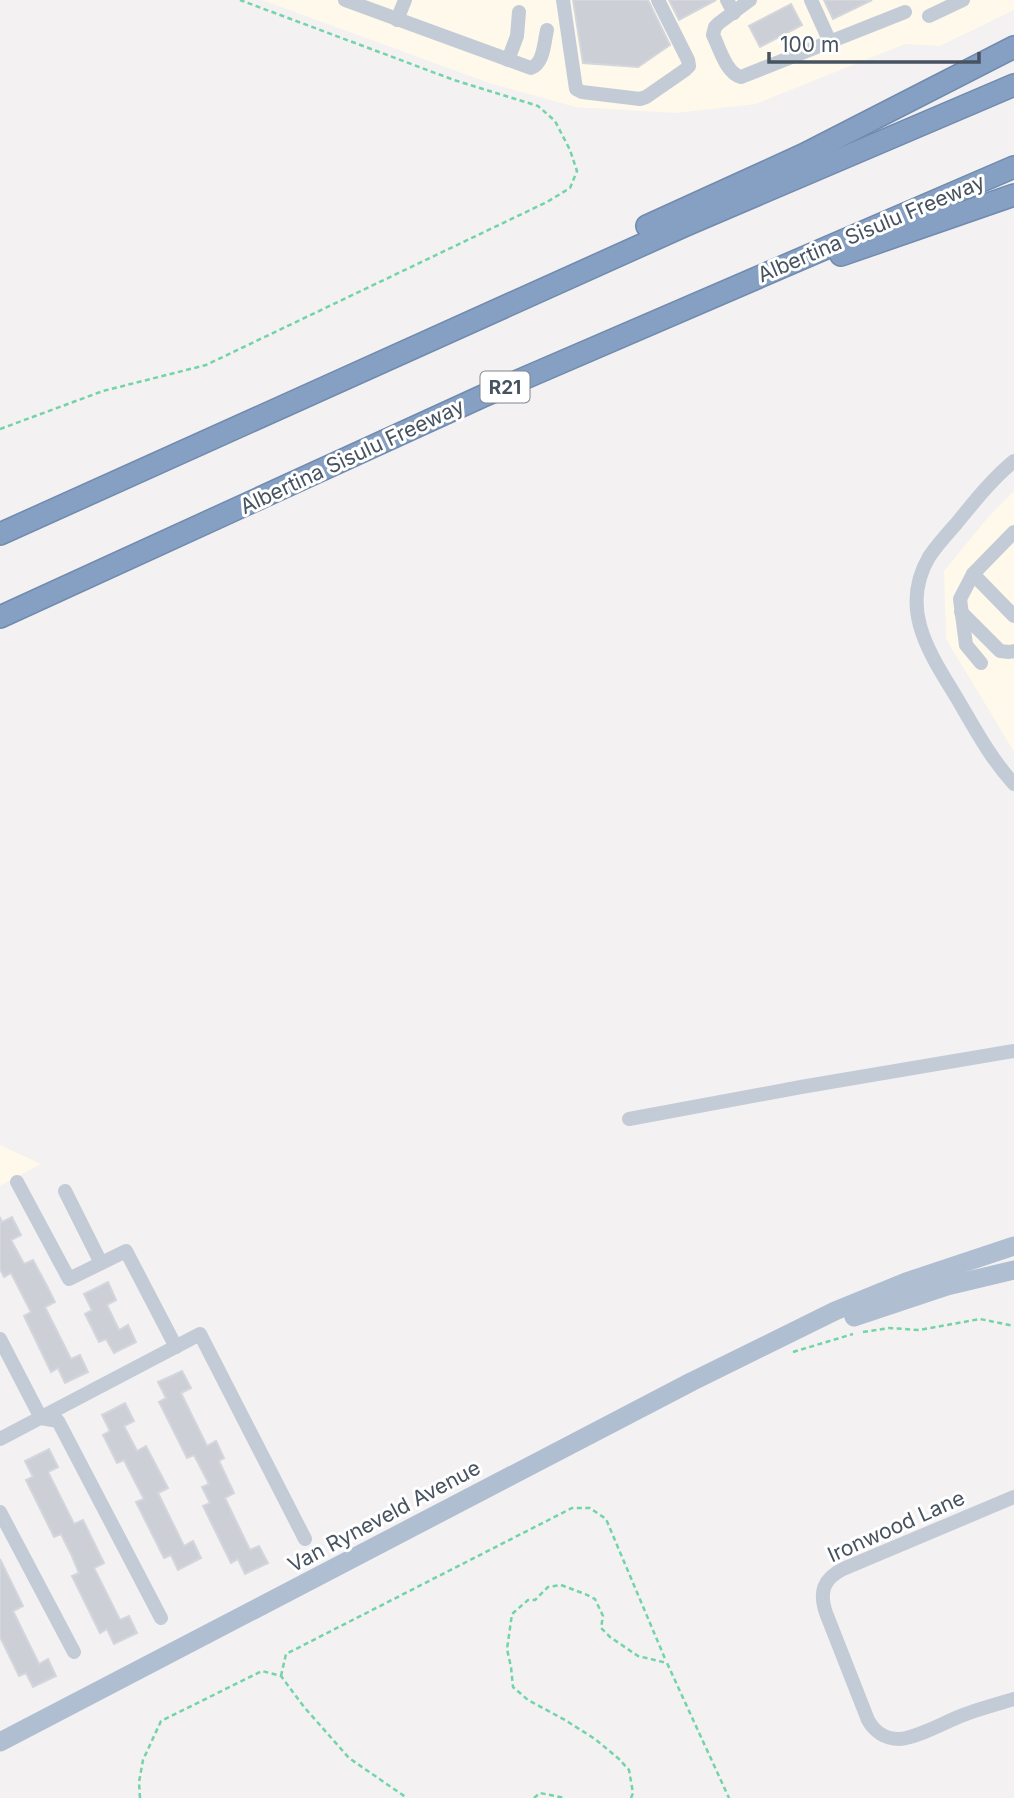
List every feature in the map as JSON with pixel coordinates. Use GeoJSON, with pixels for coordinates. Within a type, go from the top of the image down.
{"type":"FeatureCollection","features":[{"type":"Feature","properties":{"kind":"highway"},"geometry":{"type":"LineString","coordinates":[[135,473],[229,421],[476,304],[805,154],[1014,47]]}},
{"type":"Feature","properties":{"kind":"highway"},"geometry":{"type":"LineString","coordinates":[[0,534],[687,225],[1014,85]]}},
{"type":"Feature","properties":{"kind":"highway","name":"Albertina Sisulu Freeway"},"geometry":{"type":"LineString","coordinates":[[0,617],[483,396],[1014,167]]}},
{"type":"Feature","properties":{"kind":"highway"},"geometry":{"type":"LineString","coordinates":[[656,321],[1014,195]]}},
{"type":"Feature","properties":{"kind":"main road","name":"Van Ryneveld Avenue"},"geometry":{"type":"LineString","coordinates":[[791,1343],[835,1311],[906,1282],[1014,1246]]}},
{"type":"Feature","properties":{"kind":"main road","name":"Van Ryneveld Avenue"},"geometry":{"type":"LineString","coordinates":[[0,1742],[691,1382],[849,1318],[947,1286],[1014,1270]]}},
{"type":"Feature","properties":{"kind":"street"},"geometry":{"type":"LineString","coordinates":[[345,0],[531,68],[540,62],[547,30]]}},
{"type":"Feature","properties":{"kind":"street"},"geometry":{"type":"LineString","coordinates":[[397,20],[405,0]]}},
{"type":"Feature","properties":{"kind":"street"},"geometry":{"type":"LineString","coordinates":[[563,0],[576,89],[640,99],[689,66],[659,0]]}},
{"type":"Feature","properties":{"kind":"street"},"geometry":{"type":"LineString","coordinates":[[750,0],[731,7],[715,27],[713,35],[730,71],[741,77],[905,12]]}},
{"type":"Feature","properties":{"kind":"street"},"geometry":{"type":"LineString","coordinates":[[811,0],[830,42]]}},
{"type":"Feature","properties":{"kind":"street"},"geometry":{"type":"LineString","coordinates":[[929,16],[963,0]]}},
{"type":"Feature","properties":{"kind":"street"},"geometry":{"type":"LineString","coordinates":[[508,60],[517,36],[519,12]]}},
{"type":"Feature","properties":{"kind":"street"},"geometry":{"type":"LineString","coordinates":[[1014,461],[973,503],[930,555],[919,584],[916,610],[930,654],[990,755],[1014,784]]}},
{"type":"Feature","properties":{"kind":"street"},"geometry":{"type":"LineString","coordinates":[[981,663],[966,645],[960,599],[973,574],[1014,532]]}},
{"type":"Feature","properties":{"kind":"street"},"geometry":{"type":"LineString","coordinates":[[973,574],[1014,616]]}},
{"type":"Feature","properties":{"kind":"street"},"geometry":{"type":"LineString","coordinates":[[961,612],[1000,652],[1014,651]]}},
{"type":"Feature","properties":{"kind":"street"},"geometry":{"type":"LineString","coordinates":[[628,1119],[1014,1051]]}},
{"type":"Feature","properties":{"kind":"street"},"geometry":{"type":"LineString","coordinates":[[17,1182],[69,1279],[126,1251],[176,1347]]}},
{"type":"Feature","properties":{"kind":"street"},"geometry":{"type":"LineString","coordinates":[[65,1191],[101,1263]]}},
{"type":"Feature","properties":{"kind":"street"},"geometry":{"type":"LineString","coordinates":[[0,1439],[200,1334],[305,1539]]}},
{"type":"Feature","properties":{"kind":"street"},"geometry":{"type":"LineString","coordinates":[[0,1339],[41,1418]]}},
{"type":"Feature","properties":{"kind":"street"},"geometry":{"type":"LineString","coordinates":[[41,1418],[58,1421],[161,1618]]}},
{"type":"Feature","properties":{"kind":"street","name":"Ironwood Lane"},"geometry":{"type":"LineString","coordinates":[[1014,1497],[836,1572],[828,1579],[823,1592],[826,1613],[868,1720],[877,1731],[887,1737],[905,1738],[967,1713],[1014,1699]]}},
{"type":"Feature","properties":{"kind":"street"},"geometry":{"type":"LineString","coordinates":[[0,1512],[74,1652]]}},
{"type":"Feature","properties":{"kind":"path"},"geometry":{"type":"LineString","coordinates":[[0,429],[103,391],[206,365],[547,202],[570,188],[577,171],[570,150],[555,121],[538,106],[454,80],[240,0]]}},
{"type":"Feature","properties":{"kind":"path"},"geometry":{"type":"LineString","coordinates":[[791,1343],[888,1328],[919,1330],[980,1319],[1014,1326]]}},
{"type":"Feature","properties":{"kind":"path"},"geometry":{"type":"LineString","coordinates":[[281,1676],[286,1654],[572,1508],[590,1508],[606,1519],[667,1663],[729,1798]]}},
{"type":"Feature","properties":{"kind":"path"},"geometry":{"type":"LineString","coordinates":[[631,1798],[633,1793],[629,1770],[620,1759],[595,1739],[527,1700],[513,1687],[512,1667],[507,1649],[512,1614],[548,1587],[561,1585],[595,1600],[603,1616],[601,1628],[610,1637],[638,1656],[667,1663]]}},
{"type":"Feature","properties":{"kind":"path"},"geometry":{"type":"LineString","coordinates":[[140,1798],[139,1782],[143,1760],[161,1721],[262,1671],[281,1676],[349,1758],[407,1798]]}},
{"type":"Feature","properties":{"kind":"path"},"geometry":{"type":"LineString","coordinates":[[534,1798],[540,1793],[565,1798]]}},
{"type":"Feature","properties":{"kind":"shaded area"},"geometry":{"type":"Polygon","coordinates":[[[262,0],[1014,0],[1014,10],[940,46],[905,44],[756,104],[675,113],[575,107],[489,83],[262,0]]]}},
{"type":"Feature","properties":{"kind":"shaded area"},"geometry":{"type":"Polygon","coordinates":[[[1014,491],[1014,752],[946,639],[944,571],[989,516],[1014,491]]]}},
{"type":"Feature","properties":{"kind":"shaded area"},"geometry":{"type":"Polygon","coordinates":[[[0,1145],[41,1164],[0,1186],[0,1145]]]}},
{"type":"Feature","properties":{"kind":"building"},"geometry":{"type":"Polygon","coordinates":[[[573,0],[648,0],[670,45],[638,67],[583,63],[573,0]]]}},
{"type":"Feature","properties":{"kind":"building"},"geometry":{"type":"Polygon","coordinates":[[[669,0],[716,0],[679,20],[669,0]]]}},
{"type":"Feature","properties":{"kind":"building"},"geometry":{"type":"Polygon","coordinates":[[[824,0],[872,0],[833,19],[824,0]]]}},
{"type":"Feature","properties":{"kind":"building"},"geometry":{"type":"Polygon","coordinates":[[[791,4],[802,25],[760,47],[749,26],[791,4]]]}},
{"type":"Feature","properties":{"kind":"building"},"geometry":{"type":"Polygon","coordinates":[[[0,1217],[2,1222],[12,1217],[21,1235],[11,1240],[24,1264],[33,1260],[55,1302],[45,1307],[71,1359],[80,1355],[88,1372],[65,1383],[58,1368],[51,1372],[24,1316],[31,1312],[11,1273],[4,1277],[0,1269],[0,1217]]]}},
{"type":"Feature","properties":{"kind":"building"},"geometry":{"type":"Polygon","coordinates":[[[108,1282],[116,1300],[107,1305],[119,1330],[128,1325],[136,1342],[114,1353],[106,1339],[99,1342],[85,1314],[92,1310],[84,1294],[108,1282]]]}},
{"type":"Feature","properties":{"kind":"building"},"geometry":{"type":"Polygon","coordinates":[[[182,1371],[191,1388],[181,1393],[207,1446],[216,1441],[224,1458],[219,1461],[234,1493],[225,1498],[250,1550],[259,1546],[268,1563],[245,1574],[238,1559],[231,1563],[203,1506],[210,1503],[202,1487],[209,1484],[194,1455],[187,1458],[159,1402],[166,1398],[158,1382],[182,1371]]]}},
{"type":"Feature","properties":{"kind":"building"},"geometry":{"type":"Polygon","coordinates":[[[125,1403],[134,1421],[124,1426],[137,1451],[146,1446],[168,1488],[158,1493],[184,1546],[193,1541],[201,1558],[178,1570],[171,1555],[164,1558],[136,1502],[144,1499],[124,1460],[117,1463],[103,1435],[110,1431],[102,1415],[125,1403]]]}},
{"type":"Feature","properties":{"kind":"building"},"geometry":{"type":"Polygon","coordinates":[[[49,1449],[58,1467],[48,1472],[74,1524],[83,1520],[104,1563],[94,1568],[120,1620],[129,1616],[137,1633],[114,1644],[107,1629],[100,1633],[72,1576],[79,1573],[72,1556],[61,1534],[54,1537],[26,1480],[33,1477],[25,1461],[49,1449]]]}},
{"type":"Feature","properties":{"kind":"building"},"geometry":{"type":"Polygon","coordinates":[[[0,1559],[23,1606],[13,1611],[39,1664],[48,1659],[56,1676],[33,1687],[26,1673],[19,1676],[0,1637],[0,1559]]]}}]}
